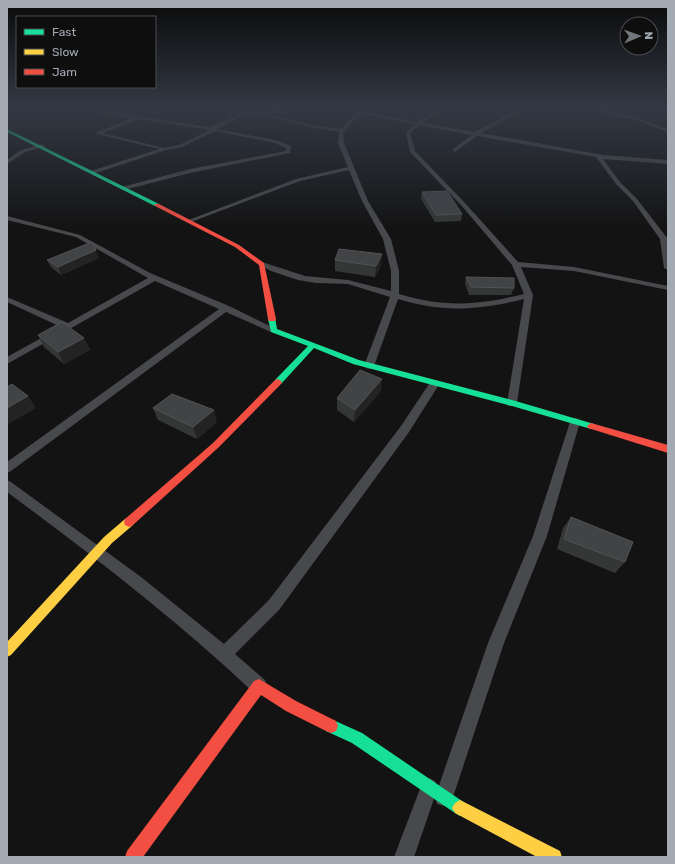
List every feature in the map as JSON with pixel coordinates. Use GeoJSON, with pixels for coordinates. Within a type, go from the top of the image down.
{"type":"FeatureCollection","features":[{"type":"Feature","properties":{"kind":"street"},"geometry":{"type":"LineString","coordinates":[[7,162],[23,151],[33,148]]}},
{"type":"Feature","properties":{"kind":"street"},"geometry":{"type":"LineString","coordinates":[[47,148],[237,246],[262,264],[285,274],[300,278],[347,282],[372,287],[395,295],[439,306],[487,304],[529,295]]}},
{"type":"Feature","properties":{"kind":"street"},"geometry":{"type":"LineString","coordinates":[[93,172],[118,166],[168,148]]}},
{"type":"Feature","properties":{"kind":"street"},"geometry":{"type":"LineString","coordinates":[[124,188],[190,171],[288,152],[289,148]]}},
{"type":"Feature","properties":{"kind":"street"},"geometry":{"type":"LineString","coordinates":[[343,148],[365,201],[386,239],[395,271],[395,295],[369,366]]}},
{"type":"Feature","properties":{"kind":"street"},"geometry":{"type":"LineString","coordinates":[[411,148],[412,151],[463,204],[516,264],[529,295],[512,403]]}},
{"type":"Feature","properties":{"kind":"street"},"geometry":{"type":"LineString","coordinates":[[555,148],[598,156],[668,162]]}},
{"type":"Feature","properties":{"kind":"street"},"geometry":{"type":"LineString","coordinates":[[598,156],[618,183],[635,200],[664,239],[667,248],[668,268]]}},
{"type":"Feature","properties":{"kind":"street"},"geometry":{"type":"LineString","coordinates":[[189,221],[298,180],[350,168]]}},
{"type":"Feature","properties":{"kind":"street"},"geometry":{"type":"LineString","coordinates":[[7,218],[78,236],[155,278],[274,330],[356,362],[512,403],[668,449]]}},
{"type":"Feature","properties":{"kind":"street"},"geometry":{"type":"LineString","coordinates":[[262,264],[274,330]]}},
{"type":"Feature","properties":{"kind":"street"},"geometry":{"type":"LineString","coordinates":[[516,264],[574,269],[668,288]]}},
{"type":"Feature","properties":{"kind":"street"},"geometry":{"type":"LineString","coordinates":[[7,361],[155,278]]}},
{"type":"Feature","properties":{"kind":"street"},"geometry":{"type":"LineString","coordinates":[[7,299],[69,326]]}},
{"type":"Feature","properties":{"kind":"street"},"geometry":{"type":"LineString","coordinates":[[7,468],[226,308]]}},
{"type":"Feature","properties":{"kind":"street"},"geometry":{"type":"LineString","coordinates":[[7,651],[108,540],[216,444],[313,345]]}},
{"type":"Feature","properties":{"kind":"street"},"geometry":{"type":"LineString","coordinates":[[224,653],[274,605],[405,429],[435,383]]}},
{"type":"Feature","properties":{"kind":"street"},"geometry":{"type":"LineString","coordinates":[[404,857],[437,792],[540,536],[575,422]]}},
{"type":"Feature","properties":{"kind":"street"},"geometry":{"type":"LineString","coordinates":[[7,485],[97,551],[224,653],[259,686],[291,706],[357,738],[460,808],[554,857]]}},
{"type":"Feature","properties":{"kind":"street"},"geometry":{"type":"LineString","coordinates":[[133,857],[259,686]]}},
{"type":"Feature","properties":{"kind":"building"},"geometry":{"type":"Polygon","coordinates":[[[447,191],[462,214],[436,215],[422,192],[447,191]]]}},
{"type":"Feature","properties":{"kind":"building"},"geometry":{"type":"Polygon","coordinates":[[[92,242],[96,250],[58,267],[47,260],[92,242]]]}},
{"type":"Feature","properties":{"kind":"building"},"geometry":{"type":"Polygon","coordinates":[[[339,249],[382,254],[376,266],[335,260],[339,249]]]}},
{"type":"Feature","properties":{"kind":"building"},"geometry":{"type":"Polygon","coordinates":[[[466,277],[514,278],[514,288],[471,287],[466,277]]]}},
{"type":"Feature","properties":{"kind":"building"},"geometry":{"type":"Polygon","coordinates":[[[62,322],[84,338],[58,352],[38,335],[62,322]]]}},
{"type":"Feature","properties":{"kind":"building"},"geometry":{"type":"Polygon","coordinates":[[[360,370],[382,379],[355,410],[337,398],[360,370]]]}},
{"type":"Feature","properties":{"kind":"building"},"geometry":{"type":"Polygon","coordinates":[[[12,384],[28,396],[7,408],[7,387],[12,384]]]}},
{"type":"Feature","properties":{"kind":"building"},"geometry":{"type":"Polygon","coordinates":[[[172,394],[214,410],[193,427],[153,408],[172,394]]]}},
{"type":"Feature","properties":{"kind":"building"},"geometry":{"type":"Polygon","coordinates":[[[571,517],[633,542],[625,562],[564,539],[571,517]]]}},
{"type":"Feature","properties":{"kind":"traffic: fast"},"geometry":{"type":"LineString","coordinates":[[44,148],[157,205]]}},
{"type":"Feature","properties":{"kind":"traffic: fast"},"geometry":{"type":"LineString","coordinates":[[272,319],[274,330],[356,362],[512,403],[591,426]]}},
{"type":"Feature","properties":{"kind":"traffic: fast"},"geometry":{"type":"LineString","coordinates":[[278,382],[313,345]]}},
{"type":"Feature","properties":{"kind":"traffic: fast"},"geometry":{"type":"LineString","coordinates":[[331,726],[357,738],[460,808]]}},
{"type":"Feature","properties":{"kind":"traffic: slow"},"geometry":{"type":"LineString","coordinates":[[7,651],[108,540],[129,522]]}},
{"type":"Feature","properties":{"kind":"traffic: slow"},"geometry":{"type":"LineString","coordinates":[[460,808],[554,857]]}},
{"type":"Feature","properties":{"kind":"traffic: jam"},"geometry":{"type":"LineString","coordinates":[[157,205],[237,246],[262,264],[272,319]]}},
{"type":"Feature","properties":{"kind":"traffic: jam"},"geometry":{"type":"LineString","coordinates":[[129,522],[216,445],[278,382]]}},
{"type":"Feature","properties":{"kind":"traffic: jam"},"geometry":{"type":"LineString","coordinates":[[591,426],[668,449]]}},
{"type":"Feature","properties":{"kind":"traffic: jam"},"geometry":{"type":"LineString","coordinates":[[133,857],[259,686],[291,706],[331,726]]}}]}
